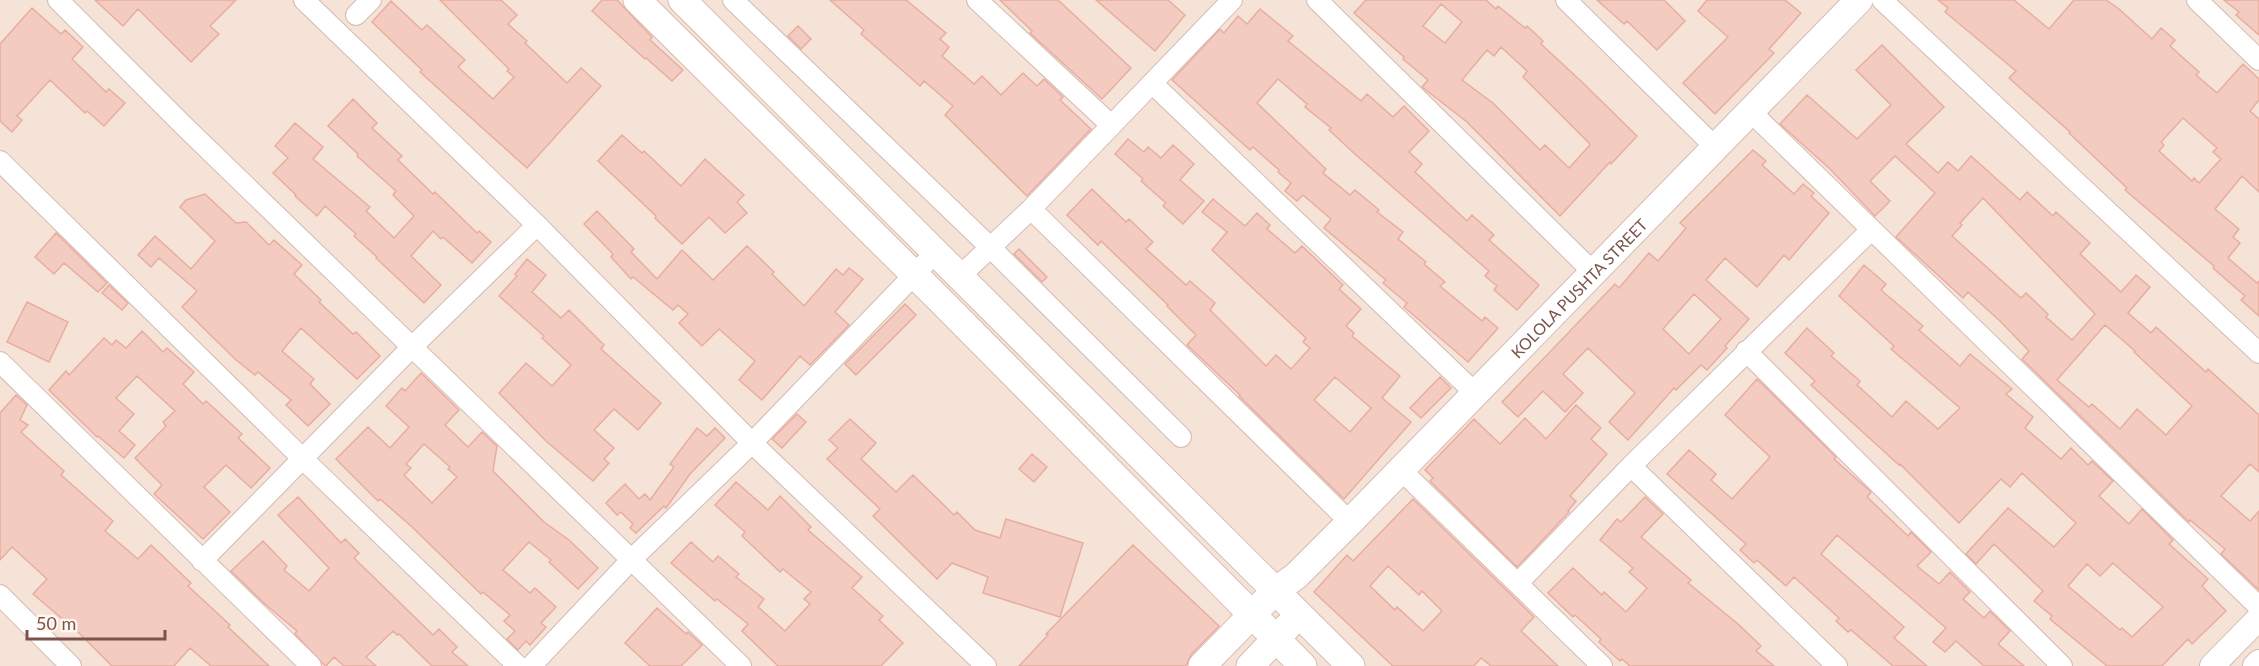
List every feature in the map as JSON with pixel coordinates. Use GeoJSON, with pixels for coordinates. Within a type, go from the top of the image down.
{"type":"FeatureCollection","features":[{"type":"Feature","properties":{"kind":"main road"},"geometry":{"type":"LineString","coordinates":[[638,0],[1303,666]]}},
{"type":"Feature","properties":{"kind":"main road"},"geometry":{"type":"LineString","coordinates":[[682,0],[1351,666]]}},
{"type":"Feature","properties":{"kind":"main road","name":"KOLOLA PUSHTA STREET"},"geometry":{"type":"LineString","coordinates":[[1202,666],[1275,591],[1296,576],[1350,522],[1859,0]]}},
{"type":"Feature","properties":{"kind":"main road"},"geometry":{"type":"LineString","coordinates":[[1250,666],[1299,615],[1296,576]]}},
{"type":"Feature","properties":{"kind":"street"},"geometry":{"type":"LineString","coordinates":[[58,0],[183,126],[741,666]]}},
{"type":"Feature","properties":{"kind":"street"},"geometry":{"type":"LineString","coordinates":[[304,0],[537,225],[752,443],[986,666]]}},
{"type":"Feature","properties":{"kind":"street"},"geometry":{"type":"LineString","coordinates":[[356,15],[370,0]]}},
{"type":"Feature","properties":{"kind":"street"},"geometry":{"type":"LineString","coordinates":[[733,0],[990,247],[1181,437]]}},
{"type":"Feature","properties":{"kind":"street"},"geometry":{"type":"LineString","coordinates":[[977,0],[1111,126]]}},
{"type":"Feature","properties":{"kind":"street"},"geometry":{"type":"LineString","coordinates":[[1317,0],[1594,273]]}},
{"type":"Feature","properties":{"kind":"street"},"geometry":{"type":"LineString","coordinates":[[1566,0],[1715,147]]}},
{"type":"Feature","properties":{"kind":"street"},"geometry":{"type":"LineString","coordinates":[[1882,0],[2259,353]]}},
{"type":"Feature","properties":{"kind":"street"},"geometry":{"type":"LineString","coordinates":[[2197,0],[2259,60]]}},
{"type":"Feature","properties":{"kind":"street"},"geometry":{"type":"LineString","coordinates":[[960,276],[1031,208],[1153,84],[1224,2]]}},
{"type":"Feature","properties":{"kind":"street"},"geometry":{"type":"LineString","coordinates":[[1153,84],[1475,393]]}},
{"type":"Feature","properties":{"kind":"street"},"geometry":{"type":"LineString","coordinates":[[1750,111],[2259,606]]}},
{"type":"Feature","properties":{"kind":"street"},"geometry":{"type":"LineString","coordinates":[[0,161],[303,459],[518,666]]}},
{"type":"Feature","properties":{"kind":"street"},"geometry":{"type":"LineString","coordinates":[[1031,208],[1350,522]]}},
{"type":"Feature","properties":{"kind":"street"},"geometry":{"type":"LineString","coordinates":[[202,561],[412,347],[537,225]]}},
{"type":"Feature","properties":{"kind":"street"},"geometry":{"type":"LineString","coordinates":[[1518,583],[1631,466],[1870,230]]}},
{"type":"Feature","properties":{"kind":"street"},"geometry":{"type":"LineString","coordinates":[[531,666],[631,560],[752,443],[936,252]]}},
{"type":"Feature","properties":{"kind":"street"},"geometry":{"type":"LineString","coordinates":[[1746,351],[2062,666]]}},
{"type":"Feature","properties":{"kind":"street"},"geometry":{"type":"LineString","coordinates":[[0,362],[311,666]]}},
{"type":"Feature","properties":{"kind":"street"},"geometry":{"type":"LineString","coordinates":[[1631,466],[1837,666]]}},
{"type":"Feature","properties":{"kind":"street"},"geometry":{"type":"LineString","coordinates":[[1401,470],[1602,666]]}},
{"type":"Feature","properties":{"kind":"street"},"geometry":{"type":"LineString","coordinates":[[0,595],[71,666]]}},
{"type":"Feature","properties":{"kind":"street"},"geometry":{"type":"LineString","coordinates":[[2212,666],[2259,618]]}},
{"type":"Feature","properties":{"kind":"street"},"geometry":{"type":"LineString","coordinates":[[2255,666],[2259,662]]}},
{"type":"Feature","properties":{"kind":"shaded area"},"geometry":{"type":"Polygon","coordinates":[[[0,0],[2259,0],[2259,666],[0,666],[0,0]]]}},
{"type":"Feature","properties":{"kind":"building"},"geometry":{"type":"Polygon","coordinates":[[[95,0],[236,0],[210,26],[219,34],[191,62],[138,9],[123,26],[95,0]]]}},
{"type":"Feature","properties":{"kind":"building"},"geometry":{"type":"Polygon","coordinates":[[[440,0],[501,0],[517,15],[508,24],[567,83],[581,68],[601,86],[527,168],[420,72],[422,70],[372,22],[391,1],[422,30],[427,25],[465,60],[458,67],[493,99],[514,77],[507,71],[509,69],[440,0]]]}},
{"type":"Feature","properties":{"kind":"building"},"geometry":{"type":"Polygon","coordinates":[[[602,0],[617,0],[652,37],[650,40],[683,70],[672,81],[592,11],[602,0]]]}},
{"type":"Feature","properties":{"kind":"building"},"geometry":{"type":"Polygon","coordinates":[[[830,0],[906,0],[946,33],[940,39],[949,47],[942,56],[974,84],[982,76],[1001,95],[1023,73],[1037,86],[1044,79],[1063,97],[1060,100],[1091,129],[1027,196],[945,115],[953,106],[924,81],[920,86],[861,34],[864,30],[830,0]]]}},
{"type":"Feature","properties":{"kind":"building"},"geometry":{"type":"Polygon","coordinates":[[[1000,0],[1058,0],[1131,68],[1102,99],[1030,33],[1032,31],[1000,0]]]}},
{"type":"Feature","properties":{"kind":"building"},"geometry":{"type":"Polygon","coordinates":[[[1096,0],[1168,0],[1185,15],[1155,51],[1096,0]]]}},
{"type":"Feature","properties":{"kind":"building"},"geometry":{"type":"Polygon","coordinates":[[[1366,0],[1486,0],[1496,9],[1498,6],[1525,28],[1527,26],[1543,41],[1541,44],[1637,136],[1560,216],[1467,122],[1422,87],[1428,80],[1354,13],[1366,0]],[[1441,4],[1423,26],[1445,43],[1462,22],[1441,4]],[[1501,47],[1494,56],[1487,50],[1462,80],[1493,103],[1540,150],[1545,145],[1569,168],[1590,145],[1589,143],[1523,77],[1527,71],[1501,47]]]}},
{"type":"Feature","properties":{"kind":"building"},"geometry":{"type":"Polygon","coordinates":[[[1597,0],[1664,0],[1685,21],[1657,50],[1627,21],[1624,24],[1597,0]]]}},
{"type":"Feature","properties":{"kind":"building"},"geometry":{"type":"Polygon","coordinates":[[[1707,0],[1785,0],[1801,13],[1769,49],[1774,53],[1715,114],[1683,83],[1728,37],[1698,11],[1707,0]]]}},
{"type":"Feature","properties":{"kind":"building"},"geometry":{"type":"Polygon","coordinates":[[[1938,0],[2014,0],[2049,29],[2074,0],[2106,0],[2152,39],[2161,28],[2175,40],[2170,46],[2199,72],[2196,75],[2217,93],[2243,64],[2259,79],[2259,100],[2250,111],[2259,119],[2259,192],[2242,176],[2215,209],[2239,229],[2233,237],[2240,243],[2228,258],[2257,283],[2259,281],[2259,316],[2241,300],[2245,296],[2213,268],[2214,266],[2125,190],[2127,188],[2070,132],[2009,78],[2016,71],[1945,12],[1948,8],[1938,0]],[[2183,118],[2161,142],[2164,145],[2159,151],[2192,181],[2194,178],[2199,183],[2221,159],[2213,152],[2217,148],[2183,118]]]}},
{"type":"Feature","properties":{"kind":"building"},"geometry":{"type":"Polygon","coordinates":[[[2224,0],[2259,0],[2259,35],[2236,15],[2239,12],[2224,0]]]}},
{"type":"Feature","properties":{"kind":"building"},"geometry":{"type":"Polygon","coordinates":[[[32,8],[61,34],[65,30],[83,47],[72,59],[106,92],[109,89],[125,103],[104,126],[87,111],[85,113],[50,80],[17,116],[22,120],[12,132],[0,121],[0,44],[32,8]]]}},
{"type":"Feature","properties":{"kind":"building"},"geometry":{"type":"Polygon","coordinates":[[[1260,9],[1293,36],[1288,41],[1361,101],[1367,94],[1393,117],[1404,106],[1429,131],[1409,152],[1422,164],[1415,172],[1467,221],[1472,215],[1494,235],[1489,240],[1539,285],[1517,310],[1494,290],[1497,286],[1485,276],[1489,271],[1356,155],[1329,130],[1331,128],[1305,107],[1307,104],[1278,79],[1257,103],[1326,169],[1323,173],[1350,195],[1355,190],[1379,210],[1377,212],[1403,232],[1398,239],[1426,262],[1424,264],[1445,282],[1440,286],[1482,321],[1485,317],[1498,328],[1468,362],[1404,307],[1407,303],[1383,283],[1386,280],[1324,228],[1331,219],[1303,195],[1297,201],[1285,191],[1291,183],[1278,172],[1279,170],[1253,147],[1250,150],[1172,80],[1220,29],[1224,33],[1238,16],[1247,24],[1260,9]]]}},
{"type":"Feature","properties":{"kind":"building"},"geometry":{"type":"Polygon","coordinates":[[[798,26],[811,39],[801,49],[788,36],[798,26]]]}},
{"type":"Feature","properties":{"kind":"building"},"geometry":{"type":"Polygon","coordinates":[[[1882,45],[1944,107],[1906,144],[1938,173],[1948,162],[1958,171],[1971,156],[2020,200],[2027,192],[2053,216],[2056,212],[2090,243],[2080,254],[2121,292],[2136,275],[2150,287],[2128,313],[2151,333],[2156,327],[2206,372],[2208,369],[2259,415],[2259,472],[2250,464],[2221,496],[2250,521],[2259,511],[2259,590],[2221,554],[2225,549],[2190,520],[2189,522],[2022,359],[2029,351],[2000,321],[1968,292],[1963,298],[1896,237],[1935,193],[1895,156],[1870,181],[1890,201],[1875,216],[1830,169],[1780,124],[1807,95],[1857,139],[1891,105],[1856,70],[1882,45]],[[1983,198],[1960,223],[1962,225],[1952,236],[2021,298],[2026,293],[2048,314],[2046,317],[2072,340],[2095,314],[1983,198]],[[2105,325],[2057,380],[2089,407],[2092,404],[2120,429],[2137,409],[2166,435],[2192,406],[2105,325]]]}},
{"type":"Feature","properties":{"kind":"building"},"geometry":{"type":"Polygon","coordinates":[[[353,99],[377,123],[372,128],[402,156],[398,160],[477,233],[479,231],[491,242],[472,263],[433,231],[411,256],[441,285],[424,303],[325,206],[317,216],[273,173],[288,158],[275,146],[295,123],[323,147],[313,159],[370,207],[366,211],[394,238],[414,216],[393,195],[396,191],[328,126],[353,99]]]}},
{"type":"Feature","properties":{"kind":"building"},"geometry":{"type":"Polygon","coordinates":[[[622,135],[642,153],[644,151],[681,186],[705,159],[744,195],[737,202],[747,213],[725,233],[709,217],[682,244],[598,161],[622,135]]]}},
{"type":"Feature","properties":{"kind":"building"},"geometry":{"type":"Polygon","coordinates":[[[1128,139],[1144,152],[1148,147],[1161,158],[1173,145],[1194,164],[1180,180],[1204,201],[1183,224],[1163,206],[1166,203],[1141,181],[1143,179],[1115,154],[1128,139]]]}},
{"type":"Feature","properties":{"kind":"building"},"geometry":{"type":"Polygon","coordinates":[[[1753,150],[1766,161],[1762,165],[1794,194],[1803,184],[1814,193],[1811,196],[1829,213],[1789,260],[1784,255],[1757,287],[1725,258],[1706,280],[1749,319],[1707,370],[1701,365],[1676,390],[1674,388],[1628,440],[1609,422],[1635,393],[1588,348],[1563,374],[1583,393],[1565,412],[1543,391],[1518,417],[1502,402],[1615,284],[1619,288],[1649,253],[1658,261],[1686,228],[1680,223],[1753,150]],[[1694,294],[1663,329],[1689,354],[1721,319],[1694,294]]]}},
{"type":"Feature","properties":{"kind":"building"},"geometry":{"type":"Polygon","coordinates":[[[1092,189],[1126,222],[1129,219],[1153,242],[1146,249],[1186,285],[1190,281],[1215,303],[1210,310],[1266,366],[1276,355],[1291,369],[1310,348],[1303,342],[1306,338],[1212,250],[1227,232],[1202,212],[1213,199],[1245,226],[1257,213],[1270,225],[1267,229],[1295,253],[1302,246],[1343,285],[1339,289],[1361,309],[1346,326],[1354,333],[1352,336],[1400,376],[1382,398],[1411,422],[1344,499],[1187,345],[1196,335],[1168,305],[1101,241],[1098,245],[1067,215],[1092,189]],[[1335,377],[1314,400],[1350,432],[1371,408],[1335,377]]]}},
{"type":"Feature","properties":{"kind":"building"},"geometry":{"type":"Polygon","coordinates":[[[205,194],[236,223],[246,222],[269,245],[274,240],[302,265],[294,274],[321,300],[319,302],[353,334],[356,332],[380,356],[357,379],[301,328],[282,351],[314,379],[310,384],[330,404],[308,426],[286,405],[291,400],[258,372],[255,375],[235,359],[182,307],[197,291],[159,258],[151,267],[138,255],[155,236],[191,269],[215,241],[180,207],[186,200],[205,194]]]}},
{"type":"Feature","properties":{"kind":"building"},"geometry":{"type":"Polygon","coordinates":[[[597,211],[634,249],[631,252],[657,279],[682,250],[713,280],[747,246],[804,306],[836,269],[843,275],[849,268],[863,279],[835,312],[849,325],[810,365],[800,356],[762,400],[739,380],[755,361],[719,329],[702,346],[679,323],[688,314],[678,305],[673,310],[633,277],[631,279],[611,257],[613,254],[584,224],[597,211]]]}},
{"type":"Feature","properties":{"kind":"building"},"geometry":{"type":"Polygon","coordinates":[[[56,233],[107,283],[98,292],[64,263],[54,274],[35,257],[56,233]]]}},
{"type":"Feature","properties":{"kind":"building"},"geometry":{"type":"Polygon","coordinates":[[[1019,249],[1047,277],[1042,282],[1014,254],[1019,249]]]}},
{"type":"Feature","properties":{"kind":"building"},"geometry":{"type":"Polygon","coordinates":[[[527,259],[546,275],[532,292],[561,318],[569,310],[604,345],[601,349],[661,403],[638,430],[614,409],[594,430],[614,448],[604,459],[609,463],[593,481],[546,441],[499,393],[526,363],[552,386],[571,365],[542,338],[544,336],[499,296],[517,276],[515,274],[527,259]]]}},
{"type":"Feature","properties":{"kind":"building"},"geometry":{"type":"Polygon","coordinates":[[[1864,265],[1886,284],[1881,290],[1923,326],[1919,330],[1960,366],[1970,354],[2012,389],[2006,394],[2033,417],[2025,428],[2061,459],[2071,448],[2088,465],[2092,461],[2113,481],[2099,496],[2129,524],[2142,509],[2173,540],[2169,544],[2208,579],[2202,586],[2226,611],[2192,644],[2188,639],[2162,666],[2107,666],[2050,619],[2052,616],[2034,601],[2043,591],[1994,544],[1976,564],[1966,554],[2008,508],[2054,547],[2076,523],[2022,473],[2010,487],[2001,479],[1959,523],[1900,464],[1811,385],[1815,381],[1785,353],[1807,328],[1834,353],[1831,356],[1860,381],[1857,385],[1892,417],[1906,401],[1938,429],[1960,408],[1891,349],[1894,346],[1839,296],[1864,265]],[[2113,563],[2100,576],[2087,564],[2068,586],[2120,630],[2122,628],[2132,637],[2163,607],[2113,563]]]}},
{"type":"Feature","properties":{"kind":"building"},"geometry":{"type":"Polygon","coordinates":[[[109,285],[128,303],[122,310],[102,293],[109,285]]]}},
{"type":"Feature","properties":{"kind":"building"},"geometry":{"type":"Polygon","coordinates":[[[27,302],[68,322],[49,362],[7,342],[27,302]]]}},
{"type":"Feature","properties":{"kind":"building"},"geometry":{"type":"Polygon","coordinates":[[[905,304],[916,315],[856,375],[845,364],[905,304]]]}},
{"type":"Feature","properties":{"kind":"building"},"geometry":{"type":"Polygon","coordinates":[[[142,331],[163,352],[167,348],[194,372],[183,384],[203,404],[206,401],[242,434],[238,438],[270,468],[251,488],[226,465],[204,487],[230,512],[203,539],[154,494],[162,485],[135,458],[166,426],[163,422],[175,411],[137,376],[116,398],[134,414],[119,431],[135,445],[124,458],[97,437],[49,390],[66,371],[69,375],[104,338],[112,345],[116,340],[126,348],[142,331]]]}},
{"type":"Feature","properties":{"kind":"building"},"geometry":{"type":"Polygon","coordinates":[[[421,373],[459,410],[445,425],[468,447],[482,432],[497,446],[493,471],[544,522],[569,540],[598,568],[578,589],[549,562],[551,560],[529,542],[503,570],[530,593],[535,588],[556,607],[541,623],[546,627],[530,645],[526,641],[518,650],[507,639],[515,631],[504,621],[510,615],[483,592],[481,594],[411,526],[380,499],[378,501],[336,459],[368,427],[390,448],[409,427],[386,406],[402,388],[405,391],[421,373]],[[424,444],[406,464],[411,468],[404,475],[432,503],[457,477],[448,469],[450,467],[424,444]]]}},
{"type":"Feature","properties":{"kind":"building"},"geometry":{"type":"Polygon","coordinates":[[[1440,377],[1451,388],[1421,418],[1410,408],[1440,377]]]}},
{"type":"Feature","properties":{"kind":"building"},"geometry":{"type":"Polygon","coordinates":[[[1757,379],[1836,457],[1834,459],[1871,492],[1867,497],[1908,536],[1911,532],[1931,552],[1917,566],[1939,584],[1950,572],[1970,592],[1963,599],[1984,618],[1990,611],[2010,631],[1998,644],[2024,666],[1984,666],[1956,641],[1945,652],[1933,642],[1946,628],[1837,535],[1821,554],[1904,627],[1894,638],[1927,666],[1893,666],[1851,630],[1848,632],[1836,621],[1839,618],[1794,577],[1786,586],[1757,560],[1754,563],[1740,550],[1746,544],[1667,474],[1689,450],[1716,474],[1711,480],[1732,499],[1770,457],[1725,415],[1757,379]]]}},
{"type":"Feature","properties":{"kind":"building"},"geometry":{"type":"Polygon","coordinates":[[[16,395],[27,405],[20,420],[28,425],[21,432],[64,471],[61,475],[113,521],[105,531],[138,559],[151,545],[191,583],[188,586],[269,666],[211,666],[190,648],[174,666],[112,666],[80,634],[33,594],[47,579],[12,547],[0,560],[0,413],[16,395]]]}},
{"type":"Feature","properties":{"kind":"building"},"geometry":{"type":"Polygon","coordinates":[[[1576,405],[1601,428],[1591,439],[1607,454],[1570,496],[1576,501],[1569,512],[1517,567],[1430,481],[1433,478],[1425,470],[1474,419],[1500,444],[1525,418],[1546,439],[1576,405]]]}},
{"type":"Feature","properties":{"kind":"building"},"geometry":{"type":"Polygon","coordinates":[[[797,414],[806,422],[782,448],[772,439],[797,414]]]}},
{"type":"Feature","properties":{"kind":"building"},"geometry":{"type":"Polygon","coordinates":[[[850,419],[876,443],[861,459],[896,492],[913,475],[954,515],[957,512],[975,530],[1000,538],[1006,519],[1083,543],[1060,617],[983,593],[988,577],[952,563],[937,579],[873,516],[880,509],[827,459],[838,448],[829,440],[850,419]]]}},
{"type":"Feature","properties":{"kind":"building"},"geometry":{"type":"Polygon","coordinates":[[[697,428],[707,436],[715,428],[725,438],[690,474],[666,508],[664,506],[636,533],[630,528],[633,524],[621,512],[617,515],[606,503],[625,484],[639,499],[645,494],[650,500],[674,467],[670,464],[697,428]]]}},
{"type":"Feature","properties":{"kind":"building"},"geometry":{"type":"Polygon","coordinates":[[[1032,454],[1047,467],[1034,482],[1019,469],[1032,454]]]}},
{"type":"Feature","properties":{"kind":"building"},"geometry":{"type":"Polygon","coordinates":[[[736,482],[768,510],[780,496],[811,527],[808,530],[862,577],[852,588],[883,616],[879,620],[903,643],[881,666],[778,666],[742,631],[748,624],[717,599],[715,601],[671,563],[691,542],[713,562],[718,556],[739,574],[736,577],[764,599],[758,607],[785,631],[810,604],[804,599],[811,592],[783,569],[780,572],[742,536],[745,532],[715,505],[736,482]]]}},
{"type":"Feature","properties":{"kind":"building"},"geometry":{"type":"Polygon","coordinates":[[[298,497],[341,543],[345,539],[359,553],[354,558],[433,635],[439,629],[457,647],[452,652],[468,666],[432,666],[393,631],[366,657],[376,666],[344,666],[334,657],[326,666],[322,663],[295,634],[297,631],[231,571],[263,541],[287,566],[284,570],[309,591],[329,568],[278,515],[298,497]]]}},
{"type":"Feature","properties":{"kind":"building"},"geometry":{"type":"Polygon","coordinates":[[[1645,497],[1663,514],[1641,537],[1691,580],[1688,583],[1761,646],[1756,651],[1774,666],[1630,666],[1622,659],[1620,661],[1599,642],[1601,639],[1548,593],[1573,568],[1602,595],[1604,592],[1626,612],[1647,588],[1629,572],[1633,568],[1600,540],[1617,519],[1621,522],[1645,497]]]}},
{"type":"Feature","properties":{"kind":"building"},"geometry":{"type":"Polygon","coordinates":[[[1413,499],[1534,617],[1521,631],[1558,666],[1491,666],[1481,658],[1474,666],[1393,666],[1314,592],[1347,555],[1353,561],[1413,499]],[[1388,566],[1370,586],[1395,610],[1397,607],[1423,631],[1442,611],[1422,591],[1419,595],[1388,566]]]}},
{"type":"Feature","properties":{"kind":"building"},"geometry":{"type":"Polygon","coordinates":[[[1133,545],[1219,626],[1191,655],[1187,664],[1185,666],[1019,666],[1048,635],[1046,634],[1133,545]]]}},
{"type":"Feature","properties":{"kind":"building"},"geometry":{"type":"Polygon","coordinates":[[[657,608],[702,645],[681,666],[650,666],[625,643],[657,608]]]}}]}
